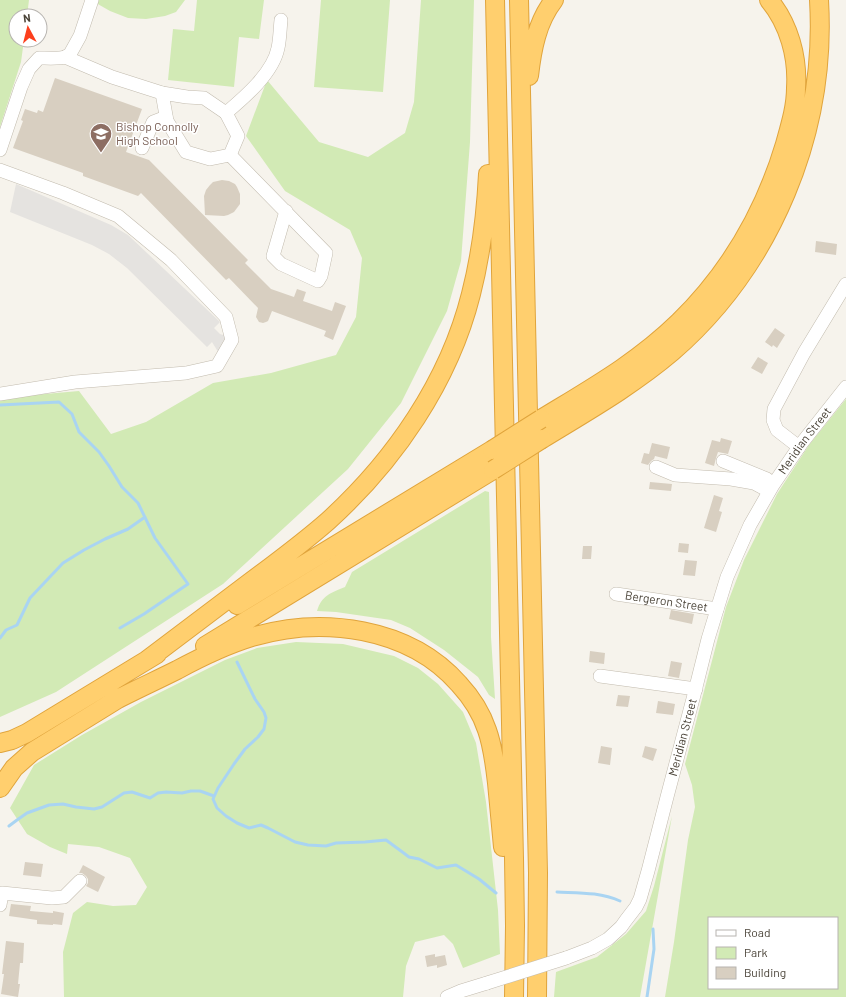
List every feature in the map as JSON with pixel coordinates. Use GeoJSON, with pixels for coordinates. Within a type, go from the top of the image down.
{"type":"FeatureCollection","features":[{"type":"Feature","properties":{"kind":"highway"},"geometry":{"type":"LineString","coordinates":[[495,0],[514,858],[514,997]]}},
{"type":"Feature","properties":{"kind":"highway"},"geometry":{"type":"LineString","coordinates":[[519,0],[538,873],[537,997]]}},
{"type":"Feature","properties":{"kind":"highway"},"geometry":{"type":"LineString","coordinates":[[522,184],[527,100],[532,56],[541,22],[554,0]]}},
{"type":"Feature","properties":{"kind":"highway"},"geometry":{"type":"LineString","coordinates":[[0,743],[12,740],[27,733],[624,368],[663,337],[691,310],[732,258],[765,199],[777,168],[792,120],[796,96],[796,71],[792,47],[784,24],[769,0]]}},
{"type":"Feature","properties":{"kind":"highway"},"geometry":{"type":"LineString","coordinates":[[0,788],[14,768],[32,752],[542,440],[632,383],[672,352],[696,329],[730,290],[753,257],[767,233],[795,171],[805,139],[817,72],[819,0]]}},
{"type":"Feature","properties":{"kind":"highway"},"geometry":{"type":"LineString","coordinates":[[147,660],[291,552],[329,519],[365,484],[386,458],[416,417],[433,389],[461,328],[471,296],[478,264],[488,176],[495,23]]}},
{"type":"Feature","properties":{"kind":"highway"},"geometry":{"type":"LineString","coordinates":[[112,702],[226,646],[256,636],[286,629],[320,627],[361,631],[379,635],[410,646],[425,655],[446,670],[469,696],[482,718],[491,741],[496,771],[515,959]]}},
{"type":"Feature","properties":{"kind":"street"},"geometry":{"type":"LineString","coordinates":[[0,150],[21,87],[29,69],[39,58],[62,58],[70,54],[80,36],[92,0]]}},
{"type":"Feature","properties":{"kind":"street"},"geometry":{"type":"LineString","coordinates":[[226,113],[261,80],[273,63],[278,48],[281,20]]}},
{"type":"Feature","properties":{"kind":"street"},"geometry":{"type":"LineString","coordinates":[[65,57],[112,77],[162,93],[204,98],[226,113],[238,136],[230,155]]}},
{"type":"Feature","properties":{"kind":"street"},"geometry":{"type":"LineString","coordinates":[[162,93],[167,121],[186,152],[210,160],[230,155]]}},
{"type":"Feature","properties":{"kind":"street"},"geometry":{"type":"LineString","coordinates":[[142,148],[153,122],[166,117]]}},
{"type":"Feature","properties":{"kind":"street"},"geometry":{"type":"LineString","coordinates":[[230,155],[286,211],[326,252],[321,276],[318,281],[281,264],[273,256],[286,211]]}},
{"type":"Feature","properties":{"kind":"street"},"geometry":{"type":"LineString","coordinates":[[0,170],[63,192],[118,216],[171,260],[226,316],[232,340],[217,366],[186,373],[75,382],[0,394]]}},
{"type":"Feature","properties":{"kind":"street"},"geometry":{"type":"LineString","coordinates":[[799,447],[777,430],[773,420],[774,409],[804,353],[846,284]]}},
{"type":"Feature","properties":{"kind":"street","name":"Meridian Street"},"geometry":{"type":"LineString","coordinates":[[447,997],[460,991],[566,958],[592,948],[608,939],[624,924],[634,910],[640,899],[647,877],[708,639],[727,577],[750,525],[772,486],[799,447],[846,388]]}},
{"type":"Feature","properties":{"kind":"street"},"geometry":{"type":"LineString","coordinates":[[723,461],[760,477],[772,486]]}},
{"type":"Feature","properties":{"kind":"street"},"geometry":{"type":"LineString","coordinates":[[656,467],[675,475],[731,479],[772,486]]}},
{"type":"Feature","properties":{"kind":"street","name":"Bergeron Street"},"geometry":{"type":"LineString","coordinates":[[616,594],[717,609]]}},
{"type":"Feature","properties":{"kind":"street"},"geometry":{"type":"LineString","coordinates":[[600,676],[696,689]]}},
{"type":"Feature","properties":{"kind":"street"},"geometry":{"type":"LineString","coordinates":[[1,900],[2,893],[64,898],[80,881]]}},
{"type":"Feature","properties":{"kind":"green space"},"geometry":{"type":"Polygon","coordinates":[[[0,0],[29,0],[28,8],[8,8],[8,48],[23,48],[21,62],[0,127],[0,0]]]}},
{"type":"Feature","properties":{"kind":"green space"},"geometry":{"type":"Polygon","coordinates":[[[97,0],[185,0],[176,12],[165,16],[146,19],[128,18],[110,11],[96,3],[97,0]]]}},
{"type":"Feature","properties":{"kind":"green space"},"geometry":{"type":"Polygon","coordinates":[[[197,0],[264,0],[259,39],[239,37],[234,87],[168,80],[173,29],[194,31],[197,0]]]}},
{"type":"Feature","properties":{"kind":"green space"},"geometry":{"type":"Polygon","coordinates":[[[321,0],[390,0],[383,92],[314,87],[321,0]]]}},
{"type":"Feature","properties":{"kind":"green space"},"geometry":{"type":"Polygon","coordinates":[[[421,0],[474,0],[470,142],[461,261],[447,311],[401,403],[348,469],[223,584],[56,692],[0,717],[0,398],[79,391],[111,434],[146,422],[213,383],[271,373],[336,355],[356,317],[362,258],[350,230],[285,191],[246,136],[267,80],[319,142],[368,157],[405,133],[414,102],[421,0]]]}},
{"type":"Feature","properties":{"kind":"green space"},"geometry":{"type":"Polygon","coordinates":[[[846,399],[846,997],[665,997],[688,840],[695,807],[692,785],[685,764],[726,607],[744,560],[777,494],[809,445],[846,399]]]}},
{"type":"Feature","properties":{"kind":"green space"},"geometry":{"type":"Polygon","coordinates":[[[485,491],[489,492],[491,637],[495,699],[489,695],[478,677],[444,650],[410,628],[391,620],[336,612],[317,611],[324,598],[345,587],[352,572],[485,491]]]}},
{"type":"Feature","properties":{"kind":"green space"},"geometry":{"type":"Polygon","coordinates":[[[296,642],[343,644],[394,656],[418,668],[438,684],[463,712],[476,743],[486,802],[498,910],[500,954],[463,968],[453,944],[444,935],[415,942],[406,966],[403,997],[64,997],[63,952],[73,913],[87,902],[113,906],[136,905],[147,887],[130,858],[99,847],[68,844],[67,854],[50,847],[27,834],[10,808],[34,765],[82,735],[141,702],[225,660],[257,648],[296,642]]]}},
{"type":"Feature","properties":{"kind":"green space"},"geometry":{"type":"Polygon","coordinates":[[[672,816],[640,997],[554,997],[556,972],[597,957],[626,934],[646,911],[672,816]]]}},
{"type":"Feature","properties":{"kind":"shaded area"},"geometry":{"type":"Polygon","coordinates":[[[16,184],[111,225],[128,235],[220,322],[214,328],[223,335],[226,332],[226,342],[220,355],[212,342],[207,347],[127,268],[109,254],[92,245],[10,212],[16,184]]]}},
{"type":"Feature","properties":{"kind":"building"},"geometry":{"type":"Polygon","coordinates":[[[55,78],[142,109],[126,152],[149,160],[248,260],[245,263],[271,289],[294,297],[297,289],[306,292],[303,301],[332,311],[335,302],[346,306],[333,340],[324,336],[326,331],[272,311],[268,321],[263,323],[259,322],[256,317],[258,308],[229,278],[226,280],[141,193],[138,196],[83,176],[83,173],[13,148],[23,121],[21,120],[25,109],[37,113],[38,110],[43,112],[55,78]]]}},
{"type":"Feature","properties":{"kind":"building"},"geometry":{"type":"Polygon","coordinates":[[[222,180],[235,184],[240,194],[240,204],[234,212],[228,215],[205,215],[204,196],[206,190],[213,182],[222,180]]]}},
{"type":"Feature","properties":{"kind":"building"},"geometry":{"type":"Polygon","coordinates":[[[816,241],[837,244],[836,255],[815,252],[816,241]]]}},
{"type":"Feature","properties":{"kind":"building"},"geometry":{"type":"Polygon","coordinates":[[[775,328],[785,335],[777,348],[773,345],[772,347],[765,342],[775,328]]]}},
{"type":"Feature","properties":{"kind":"building"},"geometry":{"type":"Polygon","coordinates":[[[758,357],[768,363],[762,374],[751,368],[758,357]]]}},
{"type":"Feature","properties":{"kind":"building"},"geometry":{"type":"Polygon","coordinates":[[[721,438],[732,441],[728,454],[718,452],[714,466],[705,463],[712,440],[720,442],[721,438]]]}},
{"type":"Feature","properties":{"kind":"building"},"geometry":{"type":"Polygon","coordinates":[[[652,443],[670,447],[667,459],[655,456],[648,465],[641,463],[644,453],[649,454],[652,443]]]}},
{"type":"Feature","properties":{"kind":"building"},"geometry":{"type":"Polygon","coordinates":[[[650,482],[672,484],[671,491],[649,489],[650,482]]]}},
{"type":"Feature","properties":{"kind":"building"},"geometry":{"type":"Polygon","coordinates":[[[714,495],[723,498],[719,511],[722,512],[716,532],[704,528],[714,495]]]}},
{"type":"Feature","properties":{"kind":"building"},"geometry":{"type":"Polygon","coordinates":[[[679,543],[689,544],[688,553],[678,552],[679,543]]]}},
{"type":"Feature","properties":{"kind":"building"},"geometry":{"type":"Polygon","coordinates":[[[583,546],[592,546],[591,559],[582,559],[583,546]]]}},
{"type":"Feature","properties":{"kind":"building"},"geometry":{"type":"Polygon","coordinates":[[[685,560],[697,561],[695,576],[683,575],[685,560]]]}},
{"type":"Feature","properties":{"kind":"building"},"geometry":{"type":"Polygon","coordinates":[[[671,610],[694,614],[692,624],[669,619],[671,610]]]}},
{"type":"Feature","properties":{"kind":"building"},"geometry":{"type":"Polygon","coordinates":[[[590,651],[605,653],[604,664],[589,662],[590,651]]]}},
{"type":"Feature","properties":{"kind":"building"},"geometry":{"type":"Polygon","coordinates":[[[671,661],[682,663],[679,678],[668,676],[671,661]]]}},
{"type":"Feature","properties":{"kind":"building"},"geometry":{"type":"Polygon","coordinates":[[[618,695],[630,696],[628,707],[616,706],[618,695]]]}},
{"type":"Feature","properties":{"kind":"building"},"geometry":{"type":"Polygon","coordinates":[[[658,701],[675,704],[673,715],[656,713],[658,701]]]}},
{"type":"Feature","properties":{"kind":"building"},"geometry":{"type":"Polygon","coordinates":[[[601,746],[612,748],[610,765],[598,763],[601,746]]]}},
{"type":"Feature","properties":{"kind":"building"},"geometry":{"type":"Polygon","coordinates":[[[645,746],[657,749],[653,761],[642,757],[645,746]]]}},
{"type":"Feature","properties":{"kind":"building"},"geometry":{"type":"Polygon","coordinates":[[[25,862],[43,864],[41,877],[23,875],[25,862]]]}},
{"type":"Feature","properties":{"kind":"building"},"geometry":{"type":"Polygon","coordinates":[[[83,865],[105,877],[98,892],[86,886],[88,879],[82,873],[79,873],[83,865]]]}},
{"type":"Feature","properties":{"kind":"building"},"geometry":{"type":"Polygon","coordinates":[[[11,904],[31,906],[30,911],[53,913],[53,911],[64,913],[62,925],[37,924],[37,920],[9,916],[11,904]]]}},
{"type":"Feature","properties":{"kind":"building"},"geometry":{"type":"Polygon","coordinates":[[[6,941],[24,943],[23,963],[20,963],[18,984],[20,984],[18,997],[1,994],[6,941]]]}},
{"type":"Feature","properties":{"kind":"building"},"geometry":{"type":"Polygon","coordinates":[[[435,954],[435,957],[445,955],[447,965],[437,968],[437,965],[427,967],[425,956],[435,954]]]}},
{"type":"Feature","properties":{"kind":"waterway"},"geometry":{"type":"LineString","coordinates":[[0,405],[59,402],[72,414],[79,432],[99,452],[122,487],[138,503],[155,538],[188,584],[144,614],[120,628]]}},
{"type":"Feature","properties":{"kind":"waterway"},"geometry":{"type":"LineString","coordinates":[[0,638],[6,630],[17,625],[30,598],[63,563],[105,539],[128,529],[145,517]]}},
{"type":"Feature","properties":{"kind":"waterway"},"geometry":{"type":"LineString","coordinates":[[237,662],[266,718],[264,729],[245,749],[218,788],[213,799],[217,808],[237,823],[249,828],[261,825],[295,842],[308,845],[326,846],[336,843],[386,840],[409,857],[419,859],[437,868],[456,865],[479,879],[496,893]]}},
{"type":"Feature","properties":{"kind":"waterway"},"geometry":{"type":"LineString","coordinates":[[9,826],[27,813],[49,805],[63,804],[94,809],[102,807],[124,793],[132,792],[150,798],[158,793],[200,791],[214,796]]}},
{"type":"Feature","properties":{"kind":"waterway"},"geometry":{"type":"LineString","coordinates":[[557,892],[597,894],[620,901]]}},
{"type":"Feature","properties":{"kind":"waterway"},"geometry":{"type":"LineString","coordinates":[[647,997],[654,949],[653,929]]}},
{"type":"Feature","properties":{"kind":"place","name":"Bishop Connolly High School"},"geometry":{"type":"Point","coordinates":[101,154]}}]}
